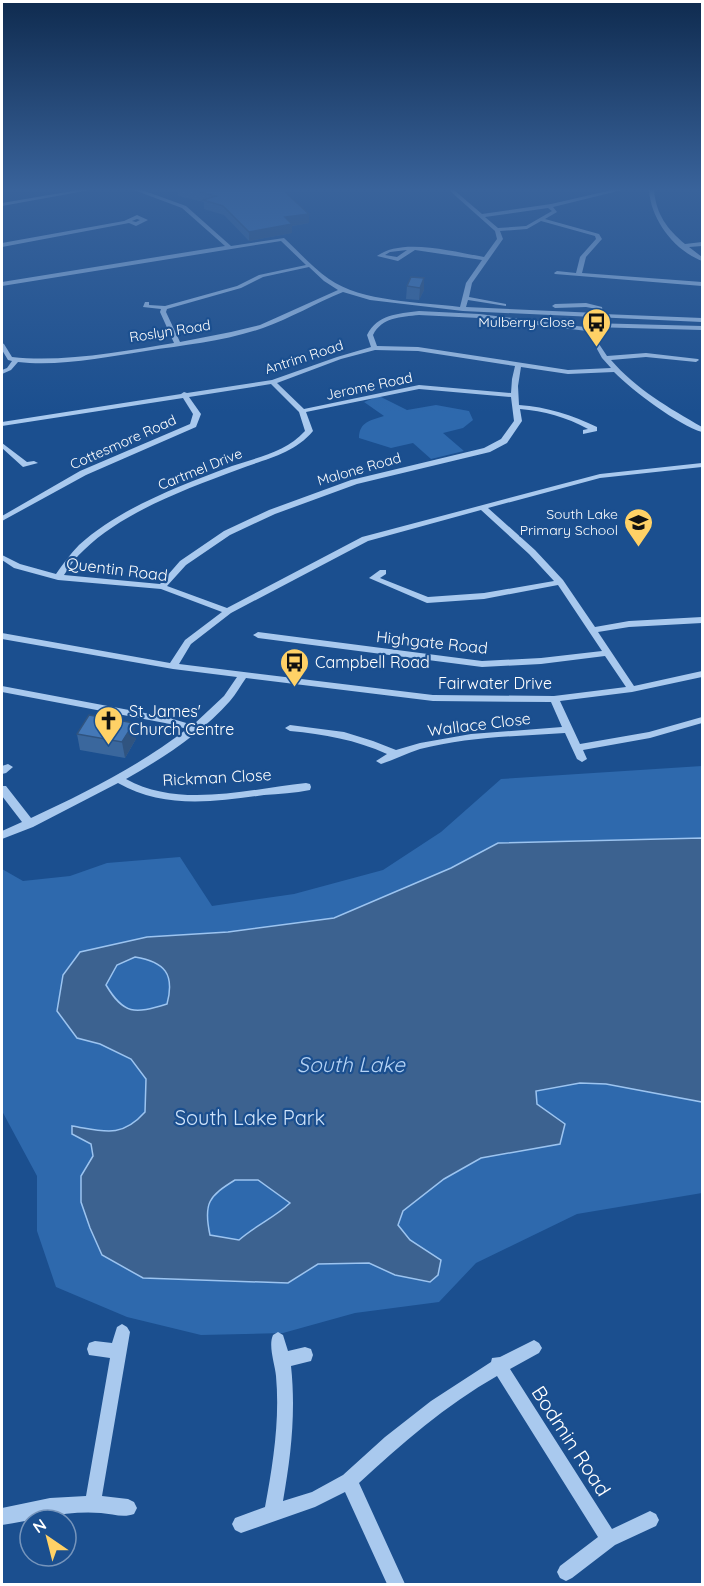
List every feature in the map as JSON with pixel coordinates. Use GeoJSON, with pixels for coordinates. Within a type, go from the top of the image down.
{"type":"FeatureCollection","features":[{"type":"Feature","properties":{"kind":"street"},"geometry":{"type":"LineString","coordinates":[[2,284],[125,264]]}},
{"type":"Feature","properties":{"kind":"street"},"geometry":{"type":"LineString","coordinates":[[463,309],[469,282],[482,264]]}},
{"type":"Feature","properties":{"kind":"street"},"geometry":{"type":"LineString","coordinates":[[579,274],[582,264]]}},
{"type":"Feature","properties":{"kind":"street"},"geometry":{"type":"LineString","coordinates":[[144,306],[165,308],[238,287],[261,276],[308,266],[343,290],[383,300],[463,309],[702,320]]}},
{"type":"Feature","properties":{"kind":"street"},"geometry":{"type":"LineString","coordinates":[[556,273],[702,284]]}},
{"type":"Feature","properties":{"kind":"street","name":"Roslyn Road"},"geometry":{"type":"LineString","coordinates":[[15,361],[43,361],[251,329],[343,290]]}},
{"type":"Feature","properties":{"kind":"street"},"geometry":{"type":"LineString","coordinates":[[466,298],[508,305],[586,305],[600,308],[600,315]]}},
{"type":"Feature","properties":{"kind":"street"},"geometry":{"type":"LineString","coordinates":[[165,308],[163,312],[177,342]]}},
{"type":"Feature","properties":{"kind":"street"},"geometry":{"type":"LineString","coordinates":[[375,348],[370,335],[376,324],[395,317],[415,314],[461,315],[561,328],[687,325],[702,328]]}},
{"type":"Feature","properties":{"kind":"street"},"geometry":{"type":"LineString","coordinates":[[585,316],[588,327],[605,358],[615,370],[660,407],[702,430]]}},
{"type":"Feature","properties":{"kind":"street"},"geometry":{"type":"LineString","coordinates":[[2,345],[6,355],[15,361],[9,369],[2,372]]}},
{"type":"Feature","properties":{"kind":"street","name":"Antrim Road"},"geometry":{"type":"LineString","coordinates":[[2,424],[273,382],[339,358],[375,348],[418,349],[568,372],[615,370]]}},
{"type":"Feature","properties":{"kind":"street"},"geometry":{"type":"LineString","coordinates":[[605,358],[646,355],[693,357]]}},
{"type":"Feature","properties":{"kind":"street"},"geometry":{"type":"LineString","coordinates":[[519,364],[512,395],[516,407],[542,408],[576,419],[594,429]]}},
{"type":"Feature","properties":{"kind":"street"},"geometry":{"type":"LineString","coordinates":[[273,382],[302,411]]}},
{"type":"Feature","properties":{"kind":"street","name":"Jerome Road"},"geometry":{"type":"LineString","coordinates":[[302,411],[419,387],[512,395]]}},
{"type":"Feature","properties":{"kind":"street","name":"Cottesmore Road"},"geometry":{"type":"LineString","coordinates":[[2,519],[82,473],[193,425],[197,414],[184,394]]}},
{"type":"Feature","properties":{"kind":"street","name":"Malone Road"},"geometry":{"type":"LineString","coordinates":[[162,587],[183,563],[227,533],[272,512],[354,482],[487,450],[504,441],[518,421],[516,407]]}},
{"type":"Feature","properties":{"kind":"street","name":"Cartmel Drive"},"geometry":{"type":"LineString","coordinates":[[58,577],[82,546],[110,525],[167,496],[234,468],[285,451],[300,442],[309,431],[302,411]]}},
{"type":"Feature","properties":{"kind":"street"},"geometry":{"type":"LineString","coordinates":[[2,445],[30,466]]}},
{"type":"Feature","properties":{"kind":"street"},"geometry":{"type":"LineString","coordinates":[[173,666],[188,642],[228,612],[365,539],[600,476],[702,465]]}},
{"type":"Feature","properties":{"kind":"street"},"geometry":{"type":"LineString","coordinates":[[482,507],[532,552],[560,582],[632,689]]}},
{"type":"Feature","properties":{"kind":"street","name":"Quentin Road"},"geometry":{"type":"LineString","coordinates":[[2,557],[17,566],[58,577],[162,587],[228,612]]}},
{"type":"Feature","properties":{"kind":"street"},"geometry":{"type":"LineString","coordinates":[[383,573],[369,580],[427,600],[484,596],[560,582]]}},
{"type":"Feature","properties":{"kind":"street"},"geometry":{"type":"LineString","coordinates":[[594,630],[629,624],[702,620]]}},
{"type":"Feature","properties":{"kind":"street","name":"Highgate Road"},"geometry":{"type":"LineString","coordinates":[[258,635],[289,634],[482,664],[541,661],[609,653]]}},
{"type":"Feature","properties":{"kind":"street","name":"Fairwater Drive"},"geometry":{"type":"LineString","coordinates":[[2,636],[173,666],[433,698],[554,699],[632,689],[702,674]]}},
{"type":"Feature","properties":{"kind":"street"},"geometry":{"type":"LineString","coordinates":[[2,835],[28,825],[118,779],[194,728],[222,701],[244,674]]}},
{"type":"Feature","properties":{"kind":"street"},"geometry":{"type":"LineString","coordinates":[[2,689],[166,720],[194,728]]}},
{"type":"Feature","properties":{"kind":"street"},"geometry":{"type":"LineString","coordinates":[[554,699],[582,759]]}},
{"type":"Feature","properties":{"kind":"street"},"geometry":{"type":"LineString","coordinates":[[577,748],[650,735],[702,720]]}},
{"type":"Feature","properties":{"kind":"street"},"geometry":{"type":"LineString","coordinates":[[290,728],[314,729],[364,740],[394,753]]}},
{"type":"Feature","properties":{"kind":"street","name":"Wallace Close"},"geometry":{"type":"LineString","coordinates":[[381,761],[394,753],[467,739],[568,730]]}},
{"type":"Feature","properties":{"kind":"street","name":"Rickman Close"},"geometry":{"type":"LineString","coordinates":[[118,779],[141,793],[160,797],[285,794],[306,787]]}},
{"type":"Feature","properties":{"kind":"street"},"geometry":{"type":"LineString","coordinates":[[2,789],[28,825]]}},
{"type":"Feature","properties":{"kind":"street"},"geometry":{"type":"LineString","coordinates":[[93,1502],[122,1332]]}},
{"type":"Feature","properties":{"kind":"street"},"geometry":{"type":"LineString","coordinates":[[272,1513],[284,1449],[283,1360],[278,1340]]}},
{"type":"Feature","properties":{"kind":"street"},"geometry":{"type":"LineString","coordinates":[[242,1524],[315,1499],[349,1481],[396,1440],[498,1365],[534,1348]]}},
{"type":"Feature","properties":{"kind":"street"},"geometry":{"type":"LineString","coordinates":[[95,1349],[119,1351]]}},
{"type":"Feature","properties":{"kind":"street"},"geometry":{"type":"LineString","coordinates":[[283,1360],[305,1355]]}},
{"type":"Feature","properties":{"kind":"street","name":"Bodmin Road"},"geometry":{"type":"LineString","coordinates":[[498,1365],[609,1539]]}},
{"type":"Feature","properties":{"kind":"street"},"geometry":{"type":"LineString","coordinates":[[349,1481],[396,1584]]}},
{"type":"Feature","properties":{"kind":"street"},"geometry":{"type":"LineString","coordinates":[[2,1517],[63,1504],[93,1502],[128,1508]]}},
{"type":"Feature","properties":{"kind":"street"},"geometry":{"type":"LineString","coordinates":[[566,1572],[609,1539],[650,1520]]}},
{"type":"Feature","properties":{"kind":"green space"},"geometry":{"type":"Polygon","coordinates":[[[379,396],[407,410],[436,405],[469,411],[473,420],[463,428],[443,433],[464,451],[431,459],[413,443],[391,448],[359,438],[363,425],[370,420],[384,416],[364,402],[379,396]]]}},
{"type":"Feature","properties":{"kind":"green space","name":"South Lake"},"geometry":{"type":"Polygon","coordinates":[[[702,766],[702,1193],[577,1214],[476,1263],[439,1302],[355,1313],[283,1333],[201,1335],[127,1317],[56,1287],[37,1231],[37,1176],[2,1111],[2,869],[23,881],[70,876],[107,863],[180,857],[212,906],[294,894],[383,870],[441,832],[501,779],[702,766]]]}},
{"type":"Feature","properties":{"kind":"water","name":"South Lake"},"geometry":{"type":"Polygon","coordinates":[[[702,838],[702,1102],[606,1084],[580,1083],[536,1091],[537,1104],[565,1124],[560,1144],[481,1158],[444,1179],[403,1211],[398,1225],[410,1240],[441,1260],[438,1275],[430,1282],[395,1275],[369,1263],[318,1264],[288,1283],[143,1278],[102,1255],[81,1202],[81,1176],[93,1156],[91,1144],[72,1134],[72,1126],[111,1131],[120,1130],[136,1121],[145,1112],[146,1079],[131,1059],[100,1044],[77,1038],[57,1011],[63,975],[80,952],[147,937],[228,932],[334,918],[451,868],[498,843],[702,838]],[[135,957],[117,965],[106,985],[112,995],[131,1010],[167,1004],[170,985],[165,971],[154,962],[135,957]],[[235,1180],[219,1191],[210,1202],[207,1215],[210,1235],[239,1240],[290,1203],[258,1180],[235,1180]]]}},
{"type":"Feature","properties":{"kind":"building"},"geometry":{"type":"Polygon","coordinates":[[[411,277],[424,278],[420,288],[407,286],[411,277]]]}},
{"type":"Feature","properties":{"kind":"building"},"geometry":{"type":"Polygon","coordinates":[[[89,715],[134,723],[122,742],[77,734],[89,715]]]}},
{"type":"Feature","properties":{"kind":"place","name":"Mulberry Close"},"geometry":{"type":"Point","coordinates":[596,348]}},
{"type":"Feature","properties":{"kind":"place","name":"South Lake Primary School"},"geometry":{"type":"Point","coordinates":[639,548]}},
{"type":"Feature","properties":{"kind":"place","name":"Campbell Road"},"geometry":{"type":"Point","coordinates":[294,688]}},
{"type":"Feature","properties":{"kind":"place","name":"St James' Church Centre"},"geometry":{"type":"Point","coordinates":[108,746]}},
{"type":"Feature","properties":{"kind":"park label","name":"South Lake Park"},"geometry":{"type":"Point","coordinates":[250,1118]}}]}
